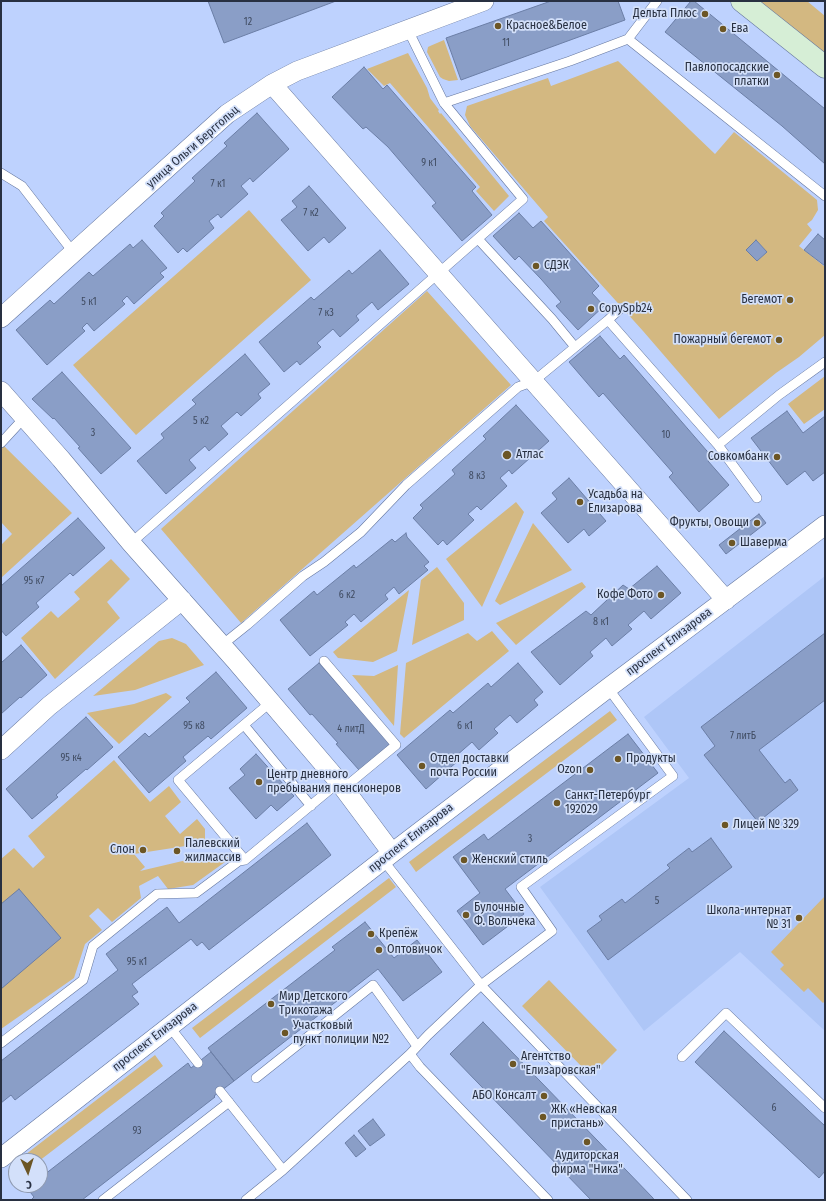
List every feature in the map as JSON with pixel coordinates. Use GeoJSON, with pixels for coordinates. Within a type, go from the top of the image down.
{"type":"FeatureCollection","features":[{"type":"Feature","properties":{"kind":"street","name":"улица Ольги Берггольц"},"geometry":{"type":"LineString","coordinates":[[1,318],[227,114],[272,84],[297,72],[484,1]]}},
{"type":"Feature","properties":{"kind":"street"},"geometry":{"type":"LineString","coordinates":[[742,1],[825,68]]}},
{"type":"Feature","properties":{"kind":"street"},"geometry":{"type":"LineString","coordinates":[[272,84],[726,600]]}},
{"type":"Feature","properties":{"kind":"street"},"geometry":{"type":"LineString","coordinates":[[1,391],[61,459],[131,543],[222,645],[341,785],[387,856]]}},
{"type":"Feature","properties":{"kind":"street","name":"проспект Елизарова"},"geometry":{"type":"LineString","coordinates":[[1,1158],[387,856],[825,525]]}},
{"type":"Feature","properties":{"kind":"street"},"geometry":{"type":"LineString","coordinates":[[1,750],[49,706],[182,600]]}},
{"type":"Feature","properties":{"kind":"lane"},"geometry":{"type":"LineString","coordinates":[[444,103],[570,61],[628,39],[657,1]]}},
{"type":"Feature","properties":{"kind":"lane"},"geometry":{"type":"LineString","coordinates":[[131,543],[523,199],[444,103],[408,30]]}},
{"type":"Feature","properties":{"kind":"lane"},"geometry":{"type":"LineString","coordinates":[[628,39],[825,196]]}},
{"type":"Feature","properties":{"kind":"lane"},"geometry":{"type":"LineString","coordinates":[[1,173],[22,186],[73,252]]}},
{"type":"Feature","properties":{"kind":"lane"},"geometry":{"type":"LineString","coordinates":[[478,239],[552,319],[575,347]]}},
{"type":"Feature","properties":{"kind":"lane"},"geometry":{"type":"LineString","coordinates":[[222,645],[303,576],[324,562],[361,532],[406,485],[518,387],[534,381],[621,308]]}},
{"type":"Feature","properties":{"kind":"lane"},"geometry":{"type":"LineString","coordinates":[[608,320],[718,445],[757,498]]}},
{"type":"Feature","properties":{"kind":"lane"},"geometry":{"type":"LineString","coordinates":[[718,445],[779,395],[825,362]]}},
{"type":"Feature","properties":{"kind":"lane"},"geometry":{"type":"LineString","coordinates":[[1,443],[24,418]]}},
{"type":"Feature","properties":{"kind":"lane"},"geometry":{"type":"LineString","coordinates":[[1,1043],[83,980],[93,946],[157,894],[196,893],[239,861],[245,860],[310,806],[396,745],[324,661]]}},
{"type":"Feature","properties":{"kind":"lane"},"geometry":{"type":"LineString","coordinates":[[251,1199],[410,1054],[481,985],[552,931],[520,887],[672,776],[608,688]]}},
{"type":"Feature","properties":{"kind":"lane"},"geometry":{"type":"LineString","coordinates":[[245,860],[178,780],[271,702]]}},
{"type":"Feature","properties":{"kind":"lane"},"geometry":{"type":"LineString","coordinates":[[244,725],[310,806]]}},
{"type":"Feature","properties":{"kind":"lane"},"geometry":{"type":"LineString","coordinates":[[387,856],[481,985],[687,1200]]}},
{"type":"Feature","properties":{"kind":"lane"},"geometry":{"type":"LineString","coordinates":[[256,1078],[373,985],[417,1046]]}},
{"type":"Feature","properties":{"kind":"lane"},"geometry":{"type":"LineString","coordinates":[[682,1057],[726,1013],[825,1108]]}},
{"type":"Feature","properties":{"kind":"lane"},"geometry":{"type":"LineString","coordinates":[[169,1026],[198,1063]]}},
{"type":"Feature","properties":{"kind":"lane"},"geometry":{"type":"LineString","coordinates":[[410,1054],[548,1200]]}},
{"type":"Feature","properties":{"kind":"lane"},"geometry":{"type":"LineString","coordinates":[[220,1091],[283,1170]]}},
{"type":"Feature","properties":{"kind":"lane"},"geometry":{"type":"LineString","coordinates":[[103,1200],[229,1102]]}},
{"type":"Feature","properties":{"kind":"shaded area"},"geometry":{"type":"Polygon","coordinates":[[[758,1],[807,1],[825,16],[825,55],[758,1]]]}},
{"type":"Feature","properties":{"kind":"shaded area"},"geometry":{"type":"Polygon","coordinates":[[[444,40],[458,80],[449,81],[440,77],[427,52],[428,47],[444,40]]]}},
{"type":"Feature","properties":{"kind":"shaded area"},"geometry":{"type":"Polygon","coordinates":[[[408,53],[427,88],[430,98],[439,110],[438,111],[440,114],[441,113],[509,196],[494,211],[476,191],[480,187],[390,83],[384,86],[367,69],[408,53]]]}},
{"type":"Feature","properties":{"kind":"shaded area"},"geometry":{"type":"Polygon","coordinates":[[[618,61],[715,154],[734,132],[817,200],[818,210],[812,220],[807,224],[812,230],[799,246],[825,267],[825,335],[719,419],[643,331],[544,221],[548,217],[470,126],[465,115],[467,106],[548,78],[551,86],[618,61]],[[756,240],[746,250],[757,261],[767,252],[756,240]]]}},
{"type":"Feature","properties":{"kind":"shaded area"},"geometry":{"type":"Polygon","coordinates":[[[249,210],[311,280],[136,435],[73,365],[249,210]]]}},
{"type":"Feature","properties":{"kind":"shaded area"},"geometry":{"type":"Polygon","coordinates":[[[427,291],[511,385],[241,623],[161,529],[427,291]]]}},
{"type":"Feature","properties":{"kind":"shaded area"},"geometry":{"type":"Polygon","coordinates":[[[825,376],[825,409],[804,424],[788,404],[825,376]]]}},
{"type":"Feature","properties":{"kind":"shaded area"},"geometry":{"type":"Polygon","coordinates":[[[4,446],[72,513],[1,578],[1,545],[12,534],[1,522],[1,449],[4,446]]]}},
{"type":"Feature","properties":{"kind":"shaded area"},"geometry":{"type":"Polygon","coordinates":[[[516,502],[524,512],[482,607],[446,559],[516,502]]]}},
{"type":"Feature","properties":{"kind":"shaded area"},"geometry":{"type":"Polygon","coordinates":[[[533,523],[572,570],[500,605],[495,601],[533,523]]]}},
{"type":"Feature","properties":{"kind":"shaded area"},"geometry":{"type":"Polygon","coordinates":[[[111,559],[130,579],[107,602],[120,618],[55,679],[21,638],[51,611],[58,618],[80,599],[74,592],[111,559]]]}},
{"type":"Feature","properties":{"kind":"shaded area"},"geometry":{"type":"Polygon","coordinates":[[[437,567],[464,603],[464,620],[412,645],[421,580],[437,567]]]}},
{"type":"Feature","properties":{"kind":"shaded area","name":"Лицей № 329"},"geometry":{"type":"Polygon","coordinates":[[[825,576],[825,1031],[740,952],[644,1031],[540,887],[689,778],[644,717],[825,576]]]}},
{"type":"Feature","properties":{"kind":"shaded area"},"geometry":{"type":"Polygon","coordinates":[[[582,582],[586,587],[516,645],[496,623],[582,582]]]}},
{"type":"Feature","properties":{"kind":"shaded area"},"geometry":{"type":"Polygon","coordinates":[[[409,590],[397,651],[373,662],[338,658],[333,652],[409,590]]]}},
{"type":"Feature","properties":{"kind":"shaded area"},"geometry":{"type":"Polygon","coordinates":[[[492,631],[509,651],[404,738],[400,734],[406,663],[468,633],[477,641],[492,631]]]}},
{"type":"Feature","properties":{"kind":"shaded area"},"geometry":{"type":"Polygon","coordinates":[[[172,638],[186,644],[204,665],[135,690],[93,696],[159,641],[172,638]]]}},
{"type":"Feature","properties":{"kind":"shaded area"},"geometry":{"type":"Polygon","coordinates":[[[398,665],[394,726],[352,675],[374,676],[398,665]]]}},
{"type":"Feature","properties":{"kind":"shaded area"},"geometry":{"type":"Polygon","coordinates":[[[166,693],[172,697],[119,744],[87,713],[134,704],[166,693]]]}},
{"type":"Feature","properties":{"kind":"shaded area"},"geometry":{"type":"Polygon","coordinates":[[[610,711],[617,720],[416,872],[409,862],[610,711]]]}},
{"type":"Feature","properties":{"kind":"shaded area"},"geometry":{"type":"Polygon","coordinates":[[[114,760],[150,802],[169,786],[181,802],[165,816],[180,834],[197,819],[205,829],[205,843],[134,854],[145,867],[140,871],[208,855],[230,855],[232,857],[193,885],[168,889],[158,876],[139,886],[141,898],[112,922],[98,908],[89,916],[102,930],[85,944],[74,978],[1,1029],[1,859],[14,848],[33,868],[45,857],[28,836],[114,760]]]}},
{"type":"Feature","properties":{"kind":"shaded area"},"geometry":{"type":"Polygon","coordinates":[[[389,878],[396,887],[200,1038],[192,1028],[389,878]]]}},
{"type":"Feature","properties":{"kind":"shaded area"},"geometry":{"type":"Polygon","coordinates":[[[825,896],[825,1001],[823,1003],[808,988],[804,992],[780,969],[784,965],[771,952],[825,896]]]}},
{"type":"Feature","properties":{"kind":"shaded area"},"geometry":{"type":"Polygon","coordinates":[[[549,980],[617,1050],[591,1076],[522,1006],[549,980]]]}},
{"type":"Feature","properties":{"kind":"shaded area"},"geometry":{"type":"Polygon","coordinates":[[[155,1055],[163,1066],[48,1154],[27,1153],[155,1055]]]}},
{"type":"Feature","properties":{"kind":"building"},"geometry":{"type":"Polygon","coordinates":[[[208,1],[336,1],[224,43],[208,1]]]}},
{"type":"Feature","properties":{"kind":"building"},"geometry":{"type":"Polygon","coordinates":[[[551,1],[618,1],[625,20],[461,80],[446,38],[551,1]]]}},
{"type":"Feature","properties":{"kind":"building"},"geometry":{"type":"Polygon","coordinates":[[[691,1],[694,1],[825,109],[825,164],[782,126],[665,32],[691,1]]]}},
{"type":"Feature","properties":{"kind":"building"},"geometry":{"type":"Polygon","coordinates":[[[364,67],[383,89],[387,85],[476,187],[472,191],[492,215],[462,241],[432,206],[436,203],[388,147],[366,127],[363,129],[332,97],[364,67]]]}},
{"type":"Feature","properties":{"kind":"building"},"geometry":{"type":"Polygon","coordinates":[[[257,113],[289,149],[253,182],[250,178],[241,186],[248,194],[221,218],[218,214],[209,221],[214,228],[187,252],[183,248],[178,253],[154,226],[164,216],[161,213],[195,181],[192,178],[227,146],[224,143],[257,113]]]}},
{"type":"Feature","properties":{"kind":"building"},"geometry":{"type":"Polygon","coordinates":[[[309,186],[346,228],[329,243],[324,237],[308,251],[281,220],[297,207],[292,201],[309,186]]]}},
{"type":"Feature","properties":{"kind":"building"},"geometry":{"type":"Polygon","coordinates":[[[519,213],[533,228],[541,221],[599,286],[592,293],[604,306],[578,330],[556,306],[561,302],[541,279],[519,256],[515,260],[493,236],[519,213]]]}},
{"type":"Feature","properties":{"kind":"building"},"geometry":{"type":"Polygon","coordinates":[[[818,234],[825,240],[825,266],[804,250],[818,234]]]}},
{"type":"Feature","properties":{"kind":"building"},"geometry":{"type":"Polygon","coordinates":[[[142,240],[167,268],[160,273],[164,277],[134,304],[127,296],[122,301],[125,304],[94,331],[87,323],[82,328],[85,331],[47,365],[16,330],[50,300],[54,304],[89,272],[93,276],[130,244],[133,248],[142,240]]]}},
{"type":"Feature","properties":{"kind":"building"},"geometry":{"type":"Polygon","coordinates":[[[756,240],[767,252],[757,261],[746,250],[756,240]]]}},
{"type":"Feature","properties":{"kind":"building"},"geometry":{"type":"Polygon","coordinates":[[[380,250],[409,284],[378,310],[372,302],[356,316],[359,320],[340,337],[333,329],[317,343],[321,347],[300,365],[297,361],[284,372],[259,342],[311,297],[314,300],[349,270],[352,274],[380,250]]]}},
{"type":"Feature","properties":{"kind":"building"},"geometry":{"type":"Polygon","coordinates":[[[600,336],[620,359],[624,355],[713,458],[708,461],[729,485],[699,512],[669,477],[673,473],[603,393],[599,397],[569,362],[600,336]]]}},
{"type":"Feature","properties":{"kind":"building"},"geometry":{"type":"Polygon","coordinates":[[[245,354],[270,384],[258,394],[261,398],[241,416],[237,412],[221,426],[228,434],[209,451],[205,446],[189,460],[196,468],[166,494],[137,461],[164,438],[161,434],[196,404],[192,400],[245,354]]]}},
{"type":"Feature","properties":{"kind":"building"},"geometry":{"type":"Polygon","coordinates":[[[62,372],[131,448],[101,474],[78,448],[80,447],[54,418],[53,419],[32,399],[62,372]]]}},
{"type":"Feature","properties":{"kind":"building"},"geometry":{"type":"Polygon","coordinates":[[[516,405],[549,441],[512,474],[509,470],[500,478],[507,486],[481,510],[477,506],[468,514],[474,520],[447,545],[443,540],[438,545],[413,518],[423,508],[420,505],[455,474],[452,470],[486,439],[483,436],[516,405]]]}},
{"type":"Feature","properties":{"kind":"building"},"geometry":{"type":"Polygon","coordinates":[[[787,411],[803,433],[825,416],[825,472],[813,481],[805,471],[787,485],[751,438],[787,411]]]}},
{"type":"Feature","properties":{"kind":"building"},"geometry":{"type":"Polygon","coordinates":[[[569,478],[606,521],[589,536],[584,529],[568,543],[541,513],[557,499],[552,493],[569,478]]]}},
{"type":"Feature","properties":{"kind":"building"},"geometry":{"type":"Polygon","coordinates":[[[759,514],[766,523],[726,554],[719,545],[759,514]]]}},
{"type":"Feature","properties":{"kind":"building"},"geometry":{"type":"Polygon","coordinates":[[[78,518],[105,548],[73,576],[70,573],[36,603],[39,607],[6,636],[1,630],[1,586],[78,518]]]}},
{"type":"Feature","properties":{"kind":"building"},"geometry":{"type":"Polygon","coordinates":[[[406,533],[407,537],[429,562],[424,566],[428,570],[399,594],[394,587],[385,595],[388,599],[361,622],[354,614],[345,622],[348,625],[310,656],[280,620],[314,591],[317,595],[354,565],[356,568],[392,539],[395,542],[406,533]]]}},
{"type":"Feature","properties":{"kind":"building"},"geometry":{"type":"Polygon","coordinates":[[[657,566],[681,593],[651,619],[644,611],[628,625],[632,629],[612,646],[606,638],[590,652],[593,656],[560,685],[531,652],[586,611],[591,615],[623,585],[629,589],[657,566]]]}},
{"type":"Feature","properties":{"kind":"building"},"geometry":{"type":"Polygon","coordinates":[[[825,633],[825,700],[759,750],[785,783],[790,779],[798,790],[758,822],[704,755],[715,746],[701,727],[825,633]]]}},
{"type":"Feature","properties":{"kind":"building"},"geometry":{"type":"Polygon","coordinates":[[[21,645],[47,675],[1,714],[1,663],[21,645]]]}},
{"type":"Feature","properties":{"kind":"building"},"geometry":{"type":"Polygon","coordinates":[[[319,663],[390,744],[359,770],[336,744],[338,743],[312,714],[310,715],[288,689],[319,663]]]}},
{"type":"Feature","properties":{"kind":"building"},"geometry":{"type":"Polygon","coordinates":[[[518,663],[543,692],[534,700],[538,705],[517,723],[510,715],[494,729],[498,733],[479,750],[472,742],[456,756],[459,760],[426,789],[397,755],[450,710],[453,713],[488,683],[491,687],[518,663]]]}},
{"type":"Feature","properties":{"kind":"building"},"geometry":{"type":"Polygon","coordinates":[[[216,672],[247,708],[211,739],[208,736],[183,757],[186,761],[149,793],[118,757],[145,733],[149,737],[190,702],[186,698],[216,672]]]}},
{"type":"Feature","properties":{"kind":"building"},"geometry":{"type":"Polygon","coordinates":[[[86,717],[113,747],[56,795],[58,797],[32,819],[6,789],[86,717]]]}},
{"type":"Feature","properties":{"kind":"building"},"geometry":{"type":"Polygon","coordinates":[[[628,734],[658,773],[505,889],[524,914],[483,945],[457,911],[480,893],[453,857],[484,834],[488,840],[628,734]]]}},
{"type":"Feature","properties":{"kind":"building","name":"Центр дневного пребывания пенсионеров"},"geometry":{"type":"Polygon","coordinates":[[[256,754],[294,796],[277,811],[271,805],[256,819],[229,788],[245,775],[240,769],[256,754]]]}},
{"type":"Feature","properties":{"kind":"building"},"geometry":{"type":"Polygon","coordinates":[[[307,823],[331,855],[209,950],[202,942],[197,946],[191,939],[132,984],[138,992],[132,996],[139,1004],[15,1100],[11,1095],[1,1103],[1,1061],[118,970],[106,954],[167,907],[179,923],[307,823]]]}},
{"type":"Feature","properties":{"kind":"building"},"geometry":{"type":"Polygon","coordinates":[[[711,838],[732,867],[608,960],[587,931],[602,920],[599,916],[622,899],[625,903],[670,868],[667,865],[689,848],[692,852],[711,838]]]}},
{"type":"Feature","properties":{"kind":"building"},"geometry":{"type":"Polygon","coordinates":[[[19,889],[61,938],[1,989],[1,904],[19,889]]]}},
{"type":"Feature","properties":{"kind":"building"},"geometry":{"type":"Polygon","coordinates":[[[365,922],[394,958],[417,940],[442,972],[403,1001],[378,969],[234,1081],[208,1048],[335,950],[332,947],[365,922]]]}},
{"type":"Feature","properties":{"kind":"building","name":"ЖК «Невская пристань»"},"geometry":{"type":"Polygon","coordinates":[[[483,1022],[654,1200],[591,1200],[450,1054],[483,1022]]]}},
{"type":"Feature","properties":{"kind":"building"},"geometry":{"type":"Polygon","coordinates":[[[724,1031],[825,1126],[825,1171],[819,1178],[695,1062],[724,1031]]]}},
{"type":"Feature","properties":{"kind":"building"},"geometry":{"type":"Polygon","coordinates":[[[211,1052],[234,1081],[82,1200],[31,1200],[34,1197],[31,1193],[48,1193],[48,1172],[188,1063],[191,1068],[211,1052]]]}},
{"type":"Feature","properties":{"kind":"building"},"geometry":{"type":"Polygon","coordinates":[[[373,1119],[385,1135],[370,1146],[358,1131],[373,1119]]]}},
{"type":"Feature","properties":{"kind":"building"},"geometry":{"type":"Polygon","coordinates":[[[354,1135],[366,1149],[356,1157],[345,1143],[354,1135]]]}},
{"type":"Feature","properties":{"kind":"place","name":"Дельта Плюс"},"geometry":{"type":"Point","coordinates":[705,14]}},
{"type":"Feature","properties":{"kind":"place","name":"Красное&Белое"},"geometry":{"type":"Point","coordinates":[498,26]}},
{"type":"Feature","properties":{"kind":"place","name":"Ева"},"geometry":{"type":"Point","coordinates":[723,29]}},
{"type":"Feature","properties":{"kind":"place","name":"Павлопосадские платки"},"geometry":{"type":"Point","coordinates":[777,75]}},
{"type":"Feature","properties":{"kind":"place","name":"СДЭК"},"geometry":{"type":"Point","coordinates":[536,266]}},
{"type":"Feature","properties":{"kind":"place","name":"Бегемот"},"geometry":{"type":"Point","coordinates":[790,300]}},
{"type":"Feature","properties":{"kind":"place","name":"CopySpb24"},"geometry":{"type":"Point","coordinates":[591,309]}},
{"type":"Feature","properties":{"kind":"place","name":"Пожарный бегемот"},"geometry":{"type":"Point","coordinates":[779,340]}},
{"type":"Feature","properties":{"kind":"place","name":"Атлас"},"geometry":{"type":"Point","coordinates":[507,455]}},
{"type":"Feature","properties":{"kind":"place","name":"Совкомбанк"},"geometry":{"type":"Point","coordinates":[777,457]}},
{"type":"Feature","properties":{"kind":"place","name":"Усадьба на Елизарова"},"geometry":{"type":"Point","coordinates":[580,502]}},
{"type":"Feature","properties":{"kind":"place","name":"Фрукты, Овощи"},"geometry":{"type":"Point","coordinates":[757,523]}},
{"type":"Feature","properties":{"kind":"place","name":"Шаверма"},"geometry":{"type":"Point","coordinates":[732,543]}},
{"type":"Feature","properties":{"kind":"place","name":"Кофе Фото"},"geometry":{"type":"Point","coordinates":[661,595]}},
{"type":"Feature","properties":{"kind":"place","name":"Продукты"},"geometry":{"type":"Point","coordinates":[618,759]}},
{"type":"Feature","properties":{"kind":"place","name":"Отдел доставки почта России"},"geometry":{"type":"Point","coordinates":[422,766]}},
{"type":"Feature","properties":{"kind":"place","name":"Ozon"},"geometry":{"type":"Point","coordinates":[590,770]}},
{"type":"Feature","properties":{"kind":"place","name":"Центр дневного пребывания пенсионеров"},"geometry":{"type":"Point","coordinates":[259,782]}},
{"type":"Feature","properties":{"kind":"place","name":"Санкт-Петербург 192029"},"geometry":{"type":"Point","coordinates":[557,803]}},
{"type":"Feature","properties":{"kind":"place","name":"Лицей № 329"},"geometry":{"type":"Point","coordinates":[725,825]}},
{"type":"Feature","properties":{"kind":"place","name":"Слон"},"geometry":{"type":"Point","coordinates":[143,850]}},
{"type":"Feature","properties":{"kind":"place","name":"Палевский жилмассив"},"geometry":{"type":"Point","coordinates":[177,851]}},
{"type":"Feature","properties":{"kind":"place","name":"Женский стиль"},"geometry":{"type":"Point","coordinates":[464,860]}},
{"type":"Feature","properties":{"kind":"place","name":"Булочные Ф. Вольчека"},"geometry":{"type":"Point","coordinates":[466,915]}},
{"type":"Feature","properties":{"kind":"place","name":"Школа-интернат № 31"},"geometry":{"type":"Point","coordinates":[799,918]}},
{"type":"Feature","properties":{"kind":"place","name":"Крепёж"},"geometry":{"type":"Point","coordinates":[371,934]}},
{"type":"Feature","properties":{"kind":"place","name":"Оптовичок"},"geometry":{"type":"Point","coordinates":[379,950]}},
{"type":"Feature","properties":{"kind":"place","name":"Мир Детского Трикотажа"},"geometry":{"type":"Point","coordinates":[271,1004]}},
{"type":"Feature","properties":{"kind":"place","name":"Участковый пункт полиции №2"},"geometry":{"type":"Point","coordinates":[285,1033]}},
{"type":"Feature","properties":{"kind":"place","name":"Агентство \"Елизаровская\""},"geometry":{"type":"Point","coordinates":[513,1064]}},
{"type":"Feature","properties":{"kind":"place","name":"АБО Консалт"},"geometry":{"type":"Point","coordinates":[544,1096]}},
{"type":"Feature","properties":{"kind":"place","name":"ЖК «Невская пристань»"},"geometry":{"type":"Point","coordinates":[543,1117]}},
{"type":"Feature","properties":{"kind":"place","name":"Аудиторская фирма \"Ника\""},"geometry":{"type":"Point","coordinates":[587,1142]}}]}
